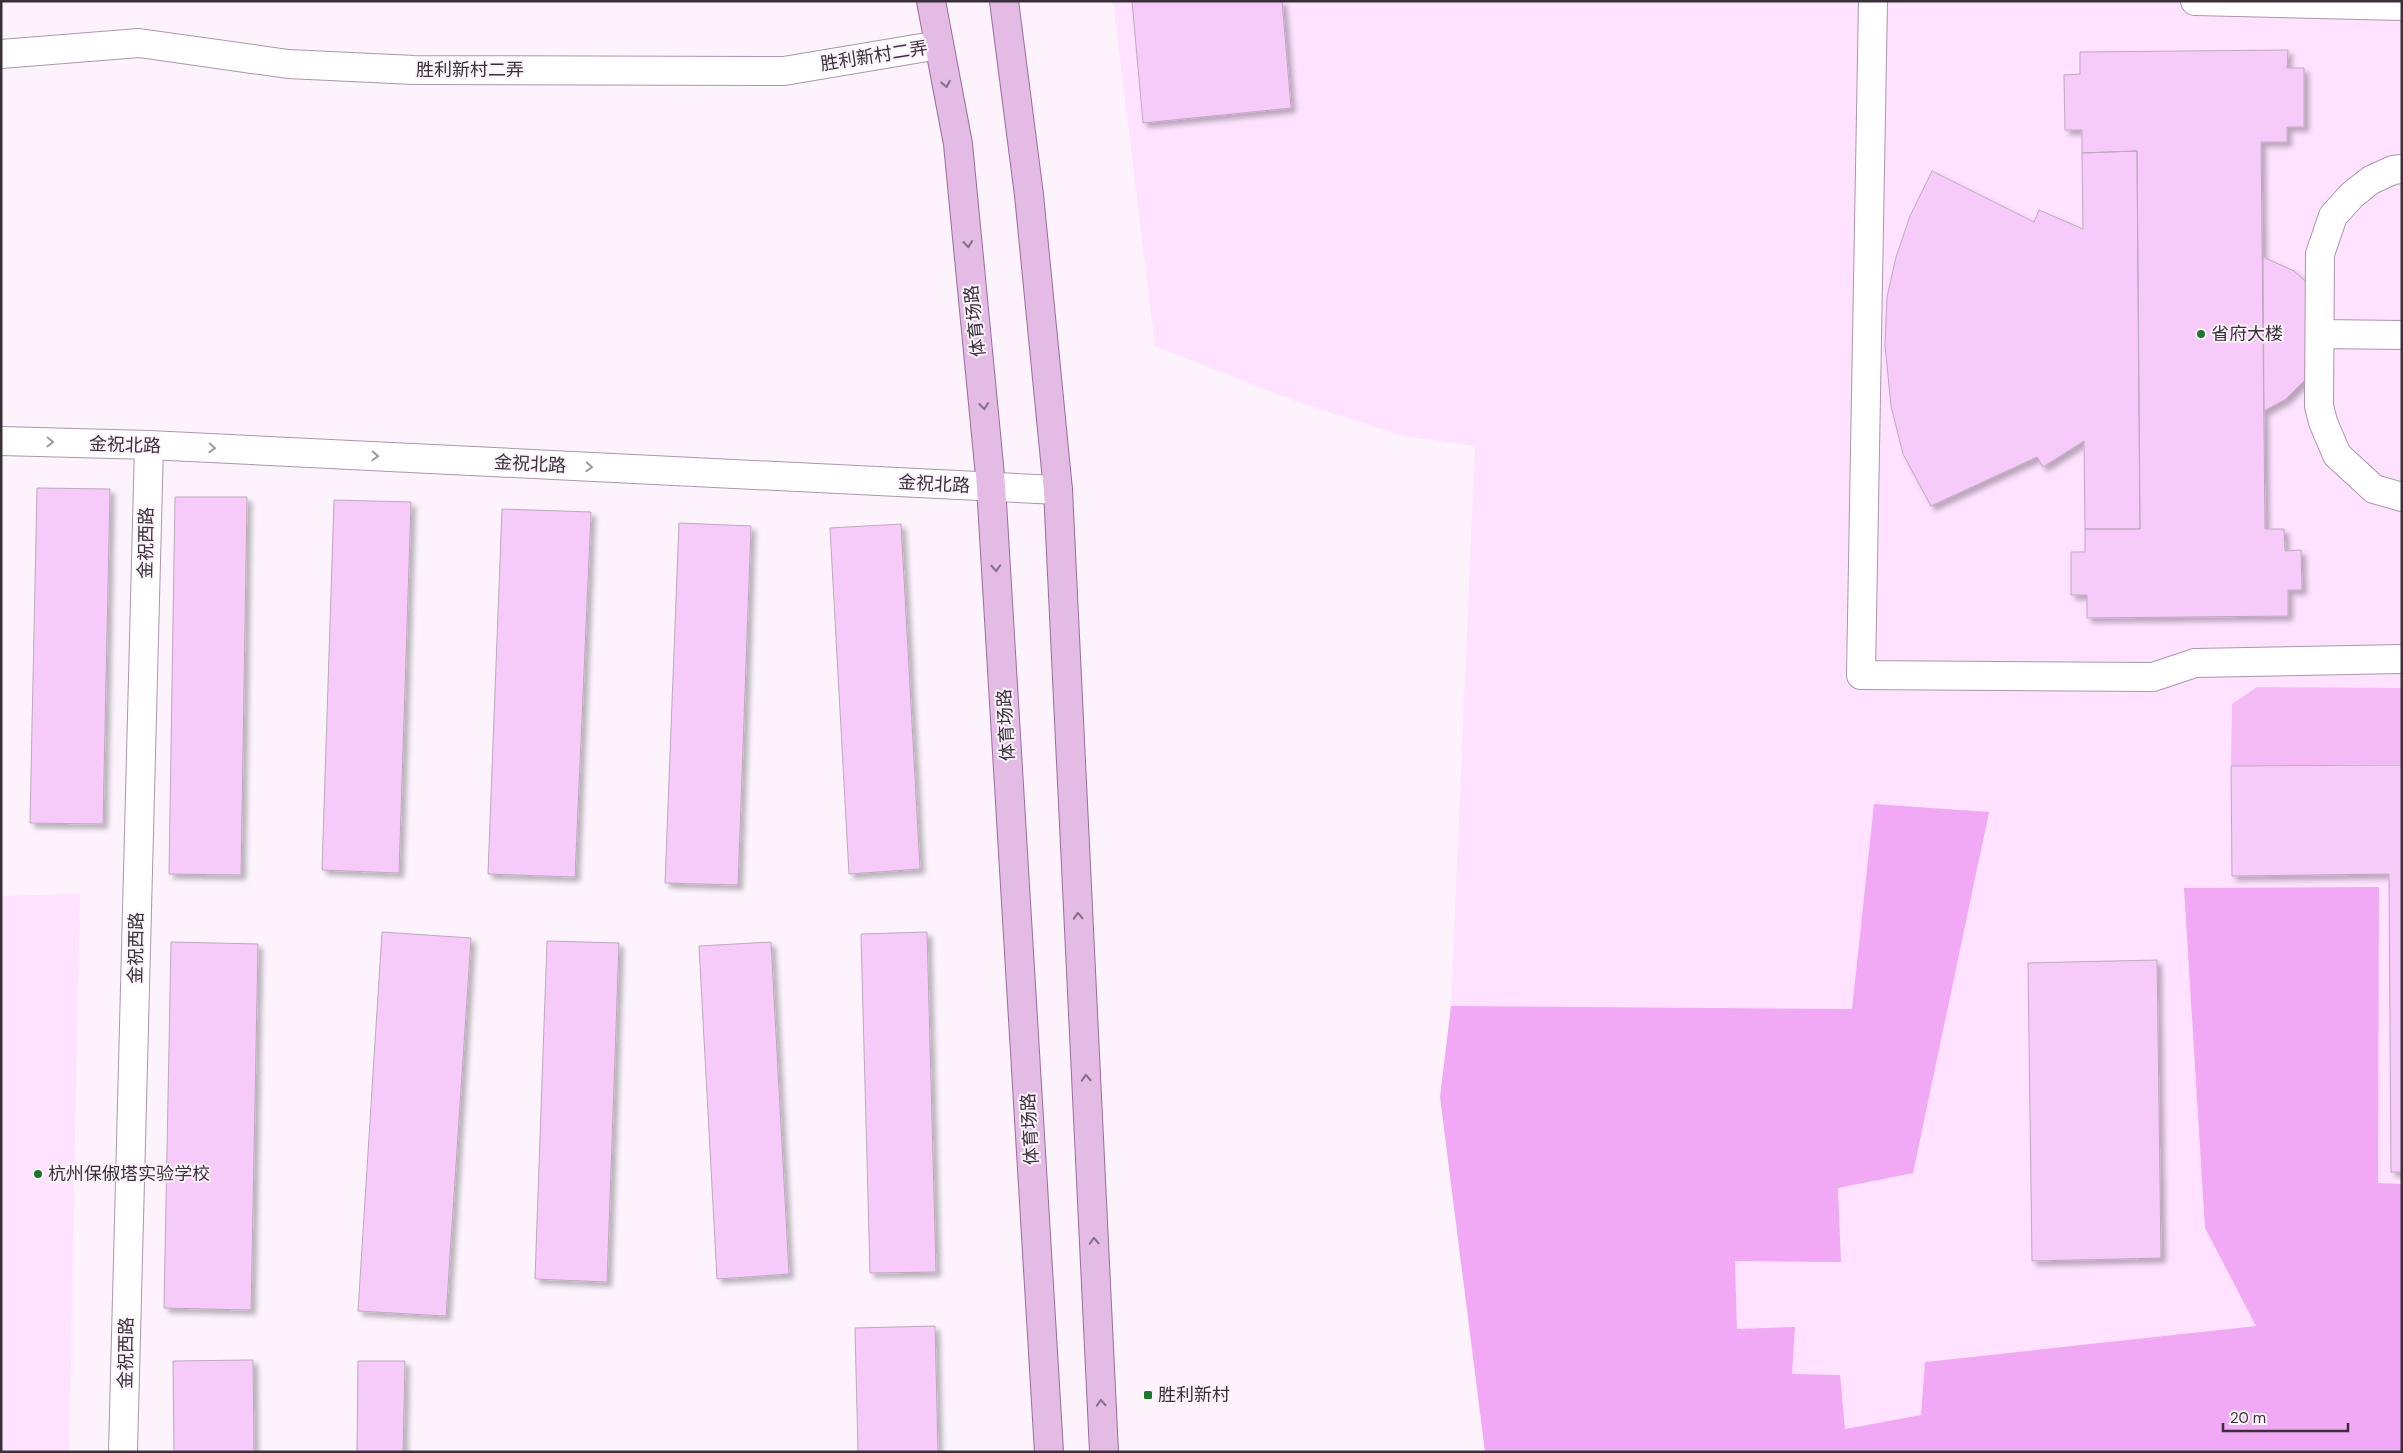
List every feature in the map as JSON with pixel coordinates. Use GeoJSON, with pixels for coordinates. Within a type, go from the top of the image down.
{"type":"FeatureCollection","features":[{"type":"Feature","properties":{"kind":"main road","name":"体育场路"},"geometry":{"type":"LineString","coordinates":[[931,1],[958,144],[991,486],[1049,1452]]}},
{"type":"Feature","properties":{"kind":"main road"},"geometry":{"type":"LineString","coordinates":[[1004,1],[1029,195],[1058,490],[1104,1452]]}},
{"type":"Feature","properties":{"kind":"street"},"geometry":{"type":"LineString","coordinates":[[1873,1],[1861,675],[2153,677],[2195,663],[2402,659]]}},
{"type":"Feature","properties":{"kind":"street"},"geometry":{"type":"LineString","coordinates":[[2195,1],[2402,6]]}},
{"type":"Feature","properties":{"kind":"street","name":"胜利新村二弄"},"geometry":{"type":"LineString","coordinates":[[1,54],[139,43],[288,64],[405,70],[784,71],[939,45]]}},
{"type":"Feature","properties":{"kind":"street"},"geometry":{"type":"LineString","coordinates":[[2402,169],[2393,170],[2371,180],[2352,195],[2333,216],[2320,254],[2320,406],[2323,422],[2337,455],[2374,489],[2402,497]]}},
{"type":"Feature","properties":{"kind":"street"},"geometry":{"type":"LineString","coordinates":[[2320,334],[2402,335]]}},
{"type":"Feature","properties":{"kind":"street","name":"金祝北路"},"geometry":{"type":"LineString","coordinates":[[1,441],[148,445],[1058,490]]}},
{"type":"Feature","properties":{"kind":"street","name":"金祝西路"},"geometry":{"type":"LineString","coordinates":[[123,1452],[148,445]]}},
{"type":"Feature","properties":{"kind":"shaded area"},"geometry":{"type":"Polygon","coordinates":[[[1113,1],[2402,1],[2402,1184],[2378,1184],[2379,887],[2205,1228],[2256,1326],[1925,1362],[1921,1415],[1845,1429],[1792,1374],[1737,1329],[1735,1261],[1841,1262],[1838,1188],[1874,804],[1852,1009],[1451,1006],[1475,446],[1402,436],[1298,402],[1155,346],[1113,1]]]}},
{"type":"Feature","properties":{"kind":"shaded area"},"geometry":{"type":"Polygon","coordinates":[[[2257,687],[2402,688],[2402,764],[2231,766],[2232,704],[2257,687]]]}},
{"type":"Feature","properties":{"kind":"shaded area"},"geometry":{"type":"Polygon","coordinates":[[[1874,804],[1989,812],[1913,1173],[1838,1188],[1841,1262],[1735,1261],[1737,1329],[1795,1327],[1792,1374],[1840,1375],[1845,1429],[1921,1415],[1925,1362],[2256,1326],[2205,1228],[2184,888],[2379,887],[2378,1183],[2402,1184],[2402,1452],[1485,1452],[1440,1097],[1451,1006],[1852,1009],[1874,804]]]}},
{"type":"Feature","properties":{"kind":"shaded area","name":"杭州保俶塔实验学校"},"geometry":{"type":"Polygon","coordinates":[[[80,894],[69,1452],[1,1452],[1,896],[80,894]]]}},
{"type":"Feature","properties":{"kind":"building"},"geometry":{"type":"Polygon","coordinates":[[[1132,1],[1282,1],[1291,108],[1143,123],[1132,1]]]}},
{"type":"Feature","properties":{"kind":"building","name":"省府大楼"},"geometry":{"type":"Polygon","coordinates":[[[2288,50],[2287,68],[2304,68],[2304,127],[2287,127],[2287,142],[2261,142],[2265,529],[2284,529],[2285,551],[2301,550],[2302,590],[2288,590],[2288,616],[2087,618],[2087,595],[2071,595],[2071,552],[2085,552],[2085,529],[2140,529],[2137,151],[2082,153],[2082,130],[2065,130],[2064,75],[2080,74],[2080,52],[2288,50]]]}},
{"type":"Feature","properties":{"kind":"building"},"geometry":{"type":"Polygon","coordinates":[[[2137,151],[2140,529],[2085,529],[2084,441],[2043,467],[2037,457],[1931,506],[1903,454],[1891,406],[1885,345],[1887,297],[1896,257],[1910,216],[1932,171],[2034,222],[2039,210],[2083,229],[2082,153],[2137,151]]]}},
{"type":"Feature","properties":{"kind":"building"},"geometry":{"type":"Polygon","coordinates":[[[2263,257],[2294,271],[2305,281],[2314,297],[2308,377],[2286,399],[2264,411],[2263,257]]]}},
{"type":"Feature","properties":{"kind":"building"},"geometry":{"type":"Polygon","coordinates":[[[37,488],[110,489],[103,824],[30,823],[37,488]]]}},
{"type":"Feature","properties":{"kind":"building"},"geometry":{"type":"Polygon","coordinates":[[[175,497],[247,497],[241,875],[169,874],[175,497]]]}},
{"type":"Feature","properties":{"kind":"building"},"geometry":{"type":"Polygon","coordinates":[[[334,500],[411,502],[399,873],[322,870],[334,500]]]}},
{"type":"Feature","properties":{"kind":"building"},"geometry":{"type":"Polygon","coordinates":[[[502,509],[591,512],[575,877],[488,874],[502,509]]]}},
{"type":"Feature","properties":{"kind":"building"},"geometry":{"type":"Polygon","coordinates":[[[679,523],[751,526],[738,885],[665,883],[679,523]]]}},
{"type":"Feature","properties":{"kind":"building"},"geometry":{"type":"Polygon","coordinates":[[[901,524],[920,869],[849,874],[830,528],[901,524]]]}},
{"type":"Feature","properties":{"kind":"building"},"geometry":{"type":"Polygon","coordinates":[[[2402,765],[2402,1172],[2391,1172],[2389,874],[2232,876],[2231,766],[2402,765]]]}},
{"type":"Feature","properties":{"kind":"building"},"geometry":{"type":"Polygon","coordinates":[[[382,932],[471,938],[446,1316],[358,1311],[382,932]]]}},
{"type":"Feature","properties":{"kind":"building"},"geometry":{"type":"Polygon","coordinates":[[[927,932],[936,1272],[870,1273],[861,934],[927,932]]]}},
{"type":"Feature","properties":{"kind":"building"},"geometry":{"type":"Polygon","coordinates":[[[547,941],[619,943],[607,1282],[535,1279],[547,941]]]}},
{"type":"Feature","properties":{"kind":"building"},"geometry":{"type":"Polygon","coordinates":[[[171,942],[258,944],[251,1310],[164,1308],[171,942]]]}},
{"type":"Feature","properties":{"kind":"building"},"geometry":{"type":"Polygon","coordinates":[[[771,942],[789,1274],[717,1279],[699,946],[771,942]]]}},
{"type":"Feature","properties":{"kind":"building"},"geometry":{"type":"Polygon","coordinates":[[[2157,960],[2161,1258],[2032,1261],[2028,963],[2157,960]]]}},
{"type":"Feature","properties":{"kind":"building"},"geometry":{"type":"Polygon","coordinates":[[[935,1326],[938,1452],[858,1452],[855,1328],[935,1326]]]}},
{"type":"Feature","properties":{"kind":"building"},"geometry":{"type":"Polygon","coordinates":[[[253,1360],[254,1452],[174,1452],[173,1361],[253,1360]]]}},
{"type":"Feature","properties":{"kind":"building"},"geometry":{"type":"Polygon","coordinates":[[[358,1361],[405,1361],[403,1452],[357,1452],[358,1361]]]}},
{"type":"Feature","properties":{"kind":"place","name":"省府大楼"},"geometry":{"type":"Point","coordinates":[2201,334]}},
{"type":"Feature","properties":{"kind":"place","name":"杭州保俶塔实验学校"},"geometry":{"type":"Point","coordinates":[38,1174]}},
{"type":"Feature","properties":{"kind":"place","name":"胜利新村"},"geometry":{"type":"Point","coordinates":[1148,1395]}}]}
